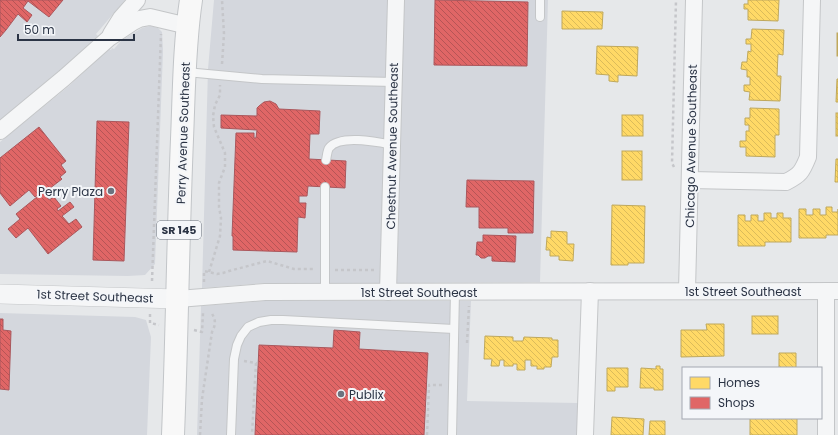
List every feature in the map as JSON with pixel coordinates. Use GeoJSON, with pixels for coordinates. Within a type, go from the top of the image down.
{"type":"FeatureCollection","features":[{"type":"Feature","properties":{"kind":"main road","name":"Perry Avenue Southeast"},"geometry":{"type":"LineString","coordinates":[[173,435],[185,72],[191,0]]}},
{"type":"Feature","properties":{"kind":"street"},"geometry":{"type":"LineString","coordinates":[[109,38],[121,18],[137,0]]}},
{"type":"Feature","properties":{"kind":"street","name":"Chestnut Avenue Southeast"},"geometry":{"type":"LineString","coordinates":[[388,292],[396,0]]}},
{"type":"Feature","properties":{"kind":"street","name":"Chicago Avenue Southeast"},"geometry":{"type":"LineString","coordinates":[[687,291],[694,0]]}},
{"type":"Feature","properties":{"kind":"street"},"geometry":{"type":"LineString","coordinates":[[690,180],[786,182],[797,177],[802,172],[808,157],[812,0]]}},
{"type":"Feature","properties":{"kind":"street"},"geometry":{"type":"LineString","coordinates":[[0,131],[64,78],[109,38],[133,22],[150,17],[188,26]]}},
{"type":"Feature","properties":{"kind":"street"},"geometry":{"type":"LineString","coordinates":[[585,435],[590,291]]}},
{"type":"Feature","properties":{"kind":"street"},"geometry":{"type":"LineString","coordinates":[[826,435],[832,291]]}},
{"type":"Feature","properties":{"kind":"street","name":"1st Street Southeast"},"geometry":{"type":"LineString","coordinates":[[0,294],[178,299],[265,292],[832,291]]}},
{"type":"Feature","properties":{"kind":"lane"},"geometry":{"type":"LineString","coordinates":[[540,0],[540,17]]}},
{"type":"Feature","properties":{"kind":"lane"},"geometry":{"type":"LineString","coordinates":[[185,72],[262,79],[394,82]]}},
{"type":"Feature","properties":{"kind":"lane"},"geometry":{"type":"LineString","coordinates":[[326,160],[330,148],[337,142],[350,140],[371,141],[393,145]]}},
{"type":"Feature","properties":{"kind":"lane"},"geometry":{"type":"LineString","coordinates":[[325,187],[325,292]]}},
{"type":"Feature","properties":{"kind":"lane"},"geometry":{"type":"LineString","coordinates":[[452,435],[455,292]]}},
{"type":"Feature","properties":{"kind":"lane"},"geometry":{"type":"LineString","coordinates":[[231,435],[234,359],[237,345],[241,336],[248,328],[259,322],[271,320],[454,329]]}},
{"type":"Feature","properties":{"kind":"path"},"geometry":{"type":"LineString","coordinates":[[209,272],[220,236],[221,218],[219,207],[219,183],[225,167],[225,153],[214,128],[212,116],[215,104],[220,95],[224,34],[222,0]]}},
{"type":"Feature","properties":{"kind":"path"},"geometry":{"type":"LineString","coordinates":[[234,359],[256,363],[252,435]]}},
{"type":"Feature","properties":{"kind":"path"},"geometry":{"type":"LineString","coordinates":[[427,435],[429,385],[453,386]]}},
{"type":"Feature","properties":{"kind":"shaded area"},"geometry":{"type":"Polygon","coordinates":[[[0,0],[125,0],[96,34],[98,36],[60,71],[0,120],[0,0]]]}},
{"type":"Feature","properties":{"kind":"shaded area"},"geometry":{"type":"Polygon","coordinates":[[[214,0],[388,0],[381,283],[265,283],[202,288],[208,69],[214,0]]]}},
{"type":"Feature","properties":{"kind":"shaded area"},"geometry":{"type":"Polygon","coordinates":[[[404,0],[548,0],[540,282],[397,283],[404,0]]]}},
{"type":"Feature","properties":{"kind":"shaded area"},"geometry":{"type":"Polygon","coordinates":[[[150,26],[158,28],[162,32],[163,51],[155,264],[145,275],[0,274],[0,142],[69,86],[109,49],[114,49],[122,40],[142,28],[150,26]]]}},
{"type":"Feature","properties":{"kind":"shaded area"},"geometry":{"type":"Polygon","coordinates":[[[265,301],[471,301],[467,401],[578,403],[577,435],[197,435],[201,306],[265,301]]]}},
{"type":"Feature","properties":{"kind":"shaded area"},"geometry":{"type":"Polygon","coordinates":[[[0,313],[135,317],[146,320],[151,337],[147,435],[0,435],[0,313]]]}},
{"type":"Feature","properties":{"kind":"building: Homes"},"geometry":{"type":"Polygon","coordinates":[[[748,0],[779,0],[778,21],[748,20],[748,9],[744,9],[744,4],[748,4],[748,0]]]}},
{"type":"Feature","properties":{"kind":"building: Homes"},"geometry":{"type":"Polygon","coordinates":[[[562,11],[603,12],[602,29],[562,29],[562,11]]]}},
{"type":"Feature","properties":{"kind":"building: Homes"},"geometry":{"type":"Polygon","coordinates":[[[752,29],[784,30],[783,55],[778,54],[777,76],[781,76],[780,101],[749,100],[750,92],[744,91],[744,85],[750,85],[750,77],[747,77],[747,70],[741,69],[742,62],[747,62],[748,51],[751,52],[751,44],[746,44],[746,39],[751,39],[752,29]]]}},
{"type":"Feature","properties":{"kind":"building: Homes"},"geometry":{"type":"Polygon","coordinates":[[[838,33],[838,56],[837,56],[838,33]]]}},
{"type":"Feature","properties":{"kind":"building: Homes"},"geometry":{"type":"Polygon","coordinates":[[[597,46],[638,47],[637,76],[618,75],[618,82],[609,81],[609,75],[596,74],[597,46]]]}},
{"type":"Feature","properties":{"kind":"building: Homes"},"geometry":{"type":"Polygon","coordinates":[[[837,79],[838,102],[836,102],[837,79]]]}},
{"type":"Feature","properties":{"kind":"building: Homes"},"geometry":{"type":"Polygon","coordinates":[[[750,108],[779,109],[779,135],[775,135],[775,157],[746,156],[746,147],[740,147],[740,141],[746,141],[746,131],[749,131],[749,125],[745,125],[745,118],[750,118],[750,108]]]}},
{"type":"Feature","properties":{"kind":"building: Homes"},"geometry":{"type":"Polygon","coordinates":[[[836,113],[838,113],[838,136],[836,136],[836,113]]]}},
{"type":"Feature","properties":{"kind":"building: Homes"},"geometry":{"type":"Polygon","coordinates":[[[622,115],[643,115],[643,136],[622,136],[622,115]]]}},
{"type":"Feature","properties":{"kind":"building: Homes"},"geometry":{"type":"Polygon","coordinates":[[[622,151],[642,151],[642,180],[622,180],[622,151]]]}},
{"type":"Feature","properties":{"kind":"building: Homes"},"geometry":{"type":"Polygon","coordinates":[[[836,159],[838,159],[838,182],[835,182],[836,159]]]}},
{"type":"Feature","properties":{"kind":"building: Homes"},"geometry":{"type":"Polygon","coordinates":[[[612,205],[645,206],[644,263],[611,265],[612,205]]]}},
{"type":"Feature","properties":{"kind":"building: Homes"},"geometry":{"type":"Polygon","coordinates":[[[826,207],[832,207],[832,212],[838,212],[838,235],[826,235],[826,238],[799,238],[799,209],[806,209],[806,215],[813,215],[813,209],[820,209],[820,215],[826,215],[826,207]]]}},
{"type":"Feature","properties":{"kind":"building: Homes"},"geometry":{"type":"Polygon","coordinates":[[[764,213],[771,213],[771,218],[777,218],[777,213],[783,213],[783,218],[791,218],[791,242],[765,242],[765,246],[738,246],[738,215],[745,215],[745,221],[751,221],[751,215],[758,215],[758,221],[764,221],[764,213]]]}},
{"type":"Feature","properties":{"kind":"building: Homes"},"geometry":{"type":"Polygon","coordinates":[[[551,231],[567,232],[567,244],[574,244],[573,261],[559,260],[559,256],[550,256],[550,250],[546,250],[547,237],[551,238],[551,231]]]}},
{"type":"Feature","properties":{"kind":"building: Homes"},"geometry":{"type":"Polygon","coordinates":[[[752,316],[778,316],[778,334],[752,334],[752,316]]]}},
{"type":"Feature","properties":{"kind":"building: Homes"},"geometry":{"type":"Polygon","coordinates":[[[706,324],[724,324],[724,356],[681,357],[681,330],[707,330],[706,324]]]}},
{"type":"Feature","properties":{"kind":"building: Homes"},"geometry":{"type":"Polygon","coordinates":[[[485,336],[513,337],[513,341],[523,341],[524,337],[552,338],[552,340],[558,340],[558,357],[552,357],[551,367],[544,367],[544,369],[537,369],[537,366],[531,366],[531,360],[525,360],[525,370],[517,370],[517,364],[513,364],[513,366],[504,366],[504,360],[500,360],[499,366],[491,366],[492,359],[484,359],[485,336]]]}},
{"type":"Feature","properties":{"kind":"building: Homes"},"geometry":{"type":"Polygon","coordinates":[[[779,353],[796,353],[796,367],[779,367],[779,353]]]}},
{"type":"Feature","properties":{"kind":"building: Homes"},"geometry":{"type":"Polygon","coordinates":[[[656,366],[660,366],[660,369],[663,369],[663,390],[654,390],[654,388],[640,388],[641,368],[656,369],[656,366]]]}},
{"type":"Feature","properties":{"kind":"building: Homes"},"geometry":{"type":"Polygon","coordinates":[[[607,368],[628,368],[628,387],[615,387],[615,391],[607,391],[607,368]]]}},
{"type":"Feature","properties":{"kind":"building: Homes"},"geometry":{"type":"Polygon","coordinates":[[[612,417],[644,419],[643,435],[611,435],[612,417]]]}},
{"type":"Feature","properties":{"kind":"building: Homes"},"geometry":{"type":"Polygon","coordinates":[[[750,419],[797,419],[797,435],[750,435],[750,419]]]}},
{"type":"Feature","properties":{"kind":"building: Homes"},"geometry":{"type":"Polygon","coordinates":[[[650,421],[665,421],[665,435],[649,435],[650,421]]]}},
{"type":"Feature","properties":{"kind":"building: Shops"},"geometry":{"type":"Polygon","coordinates":[[[0,0],[63,0],[49,17],[28,1],[23,8],[32,15],[27,22],[18,14],[6,30],[0,25],[0,0]]]}},
{"type":"Feature","properties":{"kind":"building: Shops"},"geometry":{"type":"Polygon","coordinates":[[[435,0],[528,2],[527,66],[434,65],[435,0]]]}},
{"type":"Feature","properties":{"kind":"building: Shops"},"geometry":{"type":"Polygon","coordinates":[[[0,25],[6,30],[0,37],[0,25]]]}},
{"type":"Feature","properties":{"kind":"building: Shops"},"geometry":{"type":"Polygon","coordinates":[[[270,101],[276,104],[279,109],[320,111],[319,134],[310,134],[309,159],[346,161],[345,188],[308,186],[307,196],[299,196],[299,203],[306,203],[305,218],[298,217],[297,252],[233,250],[232,236],[236,133],[254,133],[254,138],[256,138],[257,130],[221,128],[221,115],[257,116],[257,108],[264,102],[270,101]]]}},
{"type":"Feature","properties":{"kind":"building: Shops","name":"Perry Plaza"},"geometry":{"type":"Polygon","coordinates":[[[97,121],[129,122],[124,261],[93,260],[97,121]]]}},
{"type":"Feature","properties":{"kind":"building: Shops"},"geometry":{"type":"Polygon","coordinates":[[[39,127],[66,161],[61,165],[66,172],[60,177],[62,179],[45,192],[43,190],[35,197],[29,190],[10,206],[0,193],[0,158],[39,127]]]}},
{"type":"Feature","properties":{"kind":"building: Shops"},"geometry":{"type":"Polygon","coordinates":[[[467,180],[534,181],[533,233],[508,233],[508,228],[479,228],[479,207],[466,207],[467,180]]]}},
{"type":"Feature","properties":{"kind":"building: Shops"},"geometry":{"type":"Polygon","coordinates":[[[43,192],[49,200],[54,197],[61,206],[57,209],[58,211],[70,202],[74,207],[62,216],[69,224],[76,219],[82,227],[48,254],[28,228],[16,238],[8,229],[20,219],[16,214],[43,192]]]}},
{"type":"Feature","properties":{"kind":"building: Shops"},"geometry":{"type":"Polygon","coordinates":[[[483,235],[516,236],[515,262],[492,261],[492,256],[481,258],[476,255],[477,242],[483,242],[483,235]]]}},
{"type":"Feature","properties":{"kind":"building: Shops"},"geometry":{"type":"Polygon","coordinates":[[[0,319],[3,319],[3,330],[11,331],[9,390],[0,389],[0,319]]]}},
{"type":"Feature","properties":{"kind":"building: Shops","name":"Publix"},"geometry":{"type":"Polygon","coordinates":[[[334,330],[360,332],[359,349],[428,353],[424,435],[255,435],[259,345],[333,348],[334,330]]]}},
{"type":"Feature","properties":{"kind":"place","name":"Perry Plaza"},"geometry":{"type":"Point","coordinates":[111,191]}},
{"type":"Feature","properties":{"kind":"place","name":"Publix"},"geometry":{"type":"Point","coordinates":[341,394]}}]}
